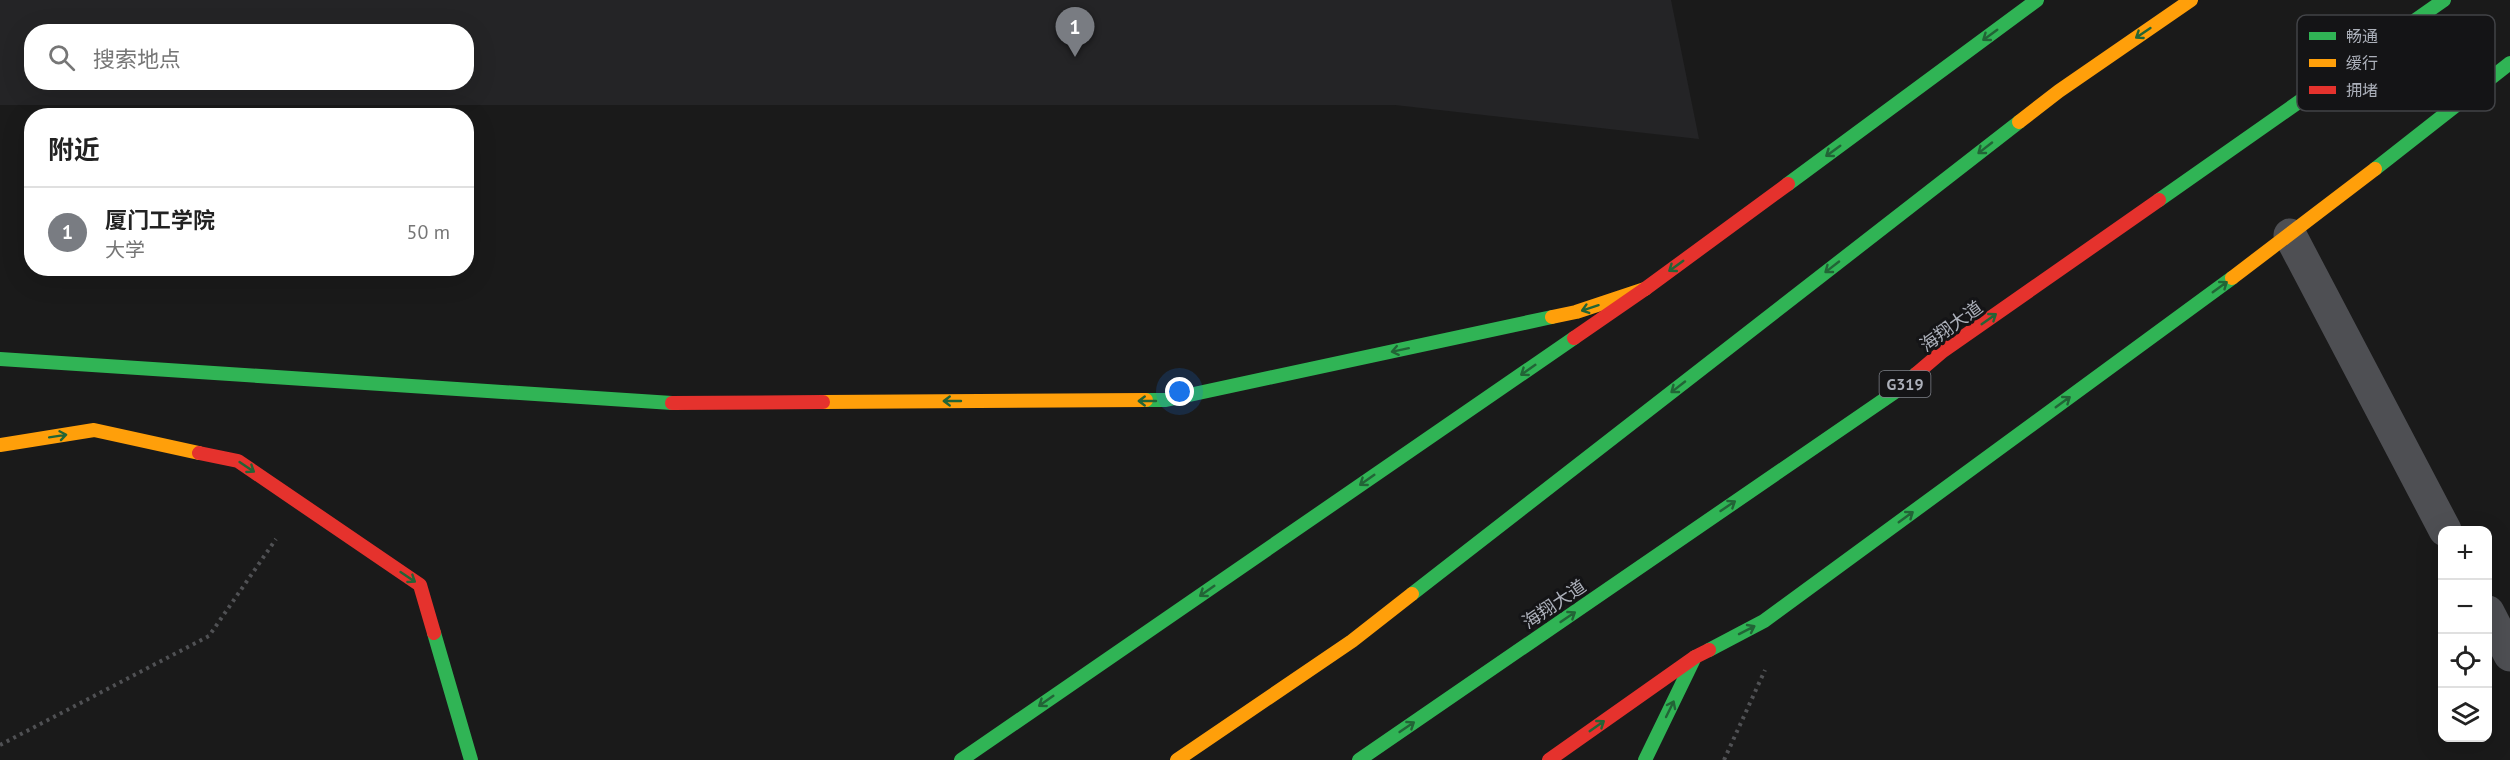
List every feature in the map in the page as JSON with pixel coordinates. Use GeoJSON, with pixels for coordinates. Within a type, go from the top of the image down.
{"type":"FeatureCollection","features":[{"type":"Feature","properties":{"kind":"main road"},"geometry":{"type":"LineString","coordinates":[[961,760],[1646,289],[2037,0]]}},
{"type":"Feature","properties":{"kind":"main road"},"geometry":{"type":"LineString","coordinates":[[1177,760],[1352,640],[2059,91],[2191,0]]}},
{"type":"Feature","properties":{"kind":"main road","name":"海翔大道"},"geometry":{"type":"LineString","coordinates":[[2423,15],[2444,0]]}},
{"type":"Feature","properties":{"kind":"main road"},"geometry":{"type":"LineString","coordinates":[[2495,75],[2510,63]]}},
{"type":"Feature","properties":{"kind":"main road","name":"海翔大道"},"geometry":{"type":"LineString","coordinates":[[1359,760],[1898,390],[1943,351],[2297,103]]}},
{"type":"Feature","properties":{"kind":"main road"},"geometry":{"type":"LineString","coordinates":[[1549,760],[1695,657],[1764,621],[2290,235],[2449,111]]}},
{"type":"Feature","properties":{"kind":"main road"},"geometry":{"type":"LineString","coordinates":[[0,360],[666,403],[1166,400],[1576,312],[1646,289]]}},
{"type":"Feature","properties":{"kind":"main road"},"geometry":{"type":"LineString","coordinates":[[0,445],[94,430],[238,461],[420,585],[471,760]]}},
{"type":"Feature","properties":{"kind":"main road"},"geometry":{"type":"LineString","coordinates":[[1645,760],[1695,657]]}},
{"type":"Feature","properties":{"kind":"street"},"geometry":{"type":"LineString","coordinates":[[2290,235],[2442,526]]}},
{"type":"Feature","properties":{"kind":"street"},"geometry":{"type":"LineString","coordinates":[[2492,621],[2510,655]]}},
{"type":"Feature","properties":{"kind":"path"},"geometry":{"type":"LineString","coordinates":[[0,745],[209,636],[276,539]]}},
{"type":"Feature","properties":{"kind":"path"},"geometry":{"type":"LineString","coordinates":[[1724,760],[1766,668]]}},
{"type":"Feature","properties":{"kind":"shaded area"},"geometry":{"type":"Polygon","coordinates":[[[0,0],[1671,0],[1699,139],[1395,105],[0,105],[0,0]]]}},
{"type":"Feature","properties":{"kind":"traffic: fast"},"geometry":{"type":"LineString","coordinates":[[1788,184],[2037,0]]}},
{"type":"Feature","properties":{"kind":"traffic: fast"},"geometry":{"type":"LineString","coordinates":[[2423,15],[2444,0]]}},
{"type":"Feature","properties":{"kind":"traffic: fast"},"geometry":{"type":"LineString","coordinates":[[2495,75],[2510,63]]}},
{"type":"Feature","properties":{"kind":"traffic: fast"},"geometry":{"type":"LineString","coordinates":[[2159,200],[2297,103]]}},
{"type":"Feature","properties":{"kind":"traffic: fast"},"geometry":{"type":"LineString","coordinates":[[2375,169],[2449,111]]}},
{"type":"Feature","properties":{"kind":"traffic: fast"},"geometry":{"type":"LineString","coordinates":[[1412,594],[2019,122]]}},
{"type":"Feature","properties":{"kind":"traffic: fast"},"geometry":{"type":"LineString","coordinates":[[1709,650],[1764,621],[2232,278]]}},
{"type":"Feature","properties":{"kind":"traffic: fast"},"geometry":{"type":"LineString","coordinates":[[1146,400],[1166,400],[1552,317]]}},
{"type":"Feature","properties":{"kind":"traffic: fast"},"geometry":{"type":"LineString","coordinates":[[961,760],[1574,338]]}},
{"type":"Feature","properties":{"kind":"traffic: fast"},"geometry":{"type":"LineString","coordinates":[[0,359],[672,403]]}},
{"type":"Feature","properties":{"kind":"traffic: fast"},"geometry":{"type":"LineString","coordinates":[[1359,760],[1898,390],[1916,374]]}},
{"type":"Feature","properties":{"kind":"traffic: fast"},"geometry":{"type":"LineString","coordinates":[[434,633],[471,760]]}},
{"type":"Feature","properties":{"kind":"traffic: fast"},"geometry":{"type":"LineString","coordinates":[[1645,760],[1695,657]]}},
{"type":"Feature","properties":{"kind":"traffic: slow"},"geometry":{"type":"LineString","coordinates":[[2019,122],[2059,91],[2191,0]]}},
{"type":"Feature","properties":{"kind":"traffic: slow"},"geometry":{"type":"LineString","coordinates":[[2232,278],[2375,169]]}},
{"type":"Feature","properties":{"kind":"traffic: slow"},"geometry":{"type":"LineString","coordinates":[[1552,317],[1576,312],[1645,289]]}},
{"type":"Feature","properties":{"kind":"traffic: slow"},"geometry":{"type":"LineString","coordinates":[[823,402],[1146,400]]}},
{"type":"Feature","properties":{"kind":"traffic: slow"},"geometry":{"type":"LineString","coordinates":[[0,445],[94,430],[199,453]]}},
{"type":"Feature","properties":{"kind":"traffic: slow"},"geometry":{"type":"LineString","coordinates":[[1177,760],[1352,641],[1412,594]]}},
{"type":"Feature","properties":{"kind":"traffic: jam"},"geometry":{"type":"LineString","coordinates":[[1574,338],[1788,184]]}},
{"type":"Feature","properties":{"kind":"traffic: jam"},"geometry":{"type":"LineString","coordinates":[[1916,374],[1943,351],[2159,200]]}},
{"type":"Feature","properties":{"kind":"traffic: jam"},"geometry":{"type":"LineString","coordinates":[[672,403],[823,402]]}},
{"type":"Feature","properties":{"kind":"traffic: jam"},"geometry":{"type":"LineString","coordinates":[[199,453],[238,461],[420,585],[434,633]]}},
{"type":"Feature","properties":{"kind":"traffic: jam"},"geometry":{"type":"LineString","coordinates":[[1549,760],[1695,657],[1709,650]]}},
{"type":"Feature","properties":{"kind":"place","name":"厦门工学院"},"geometry":{"type":"Point","coordinates":[1075,57]}}]}
